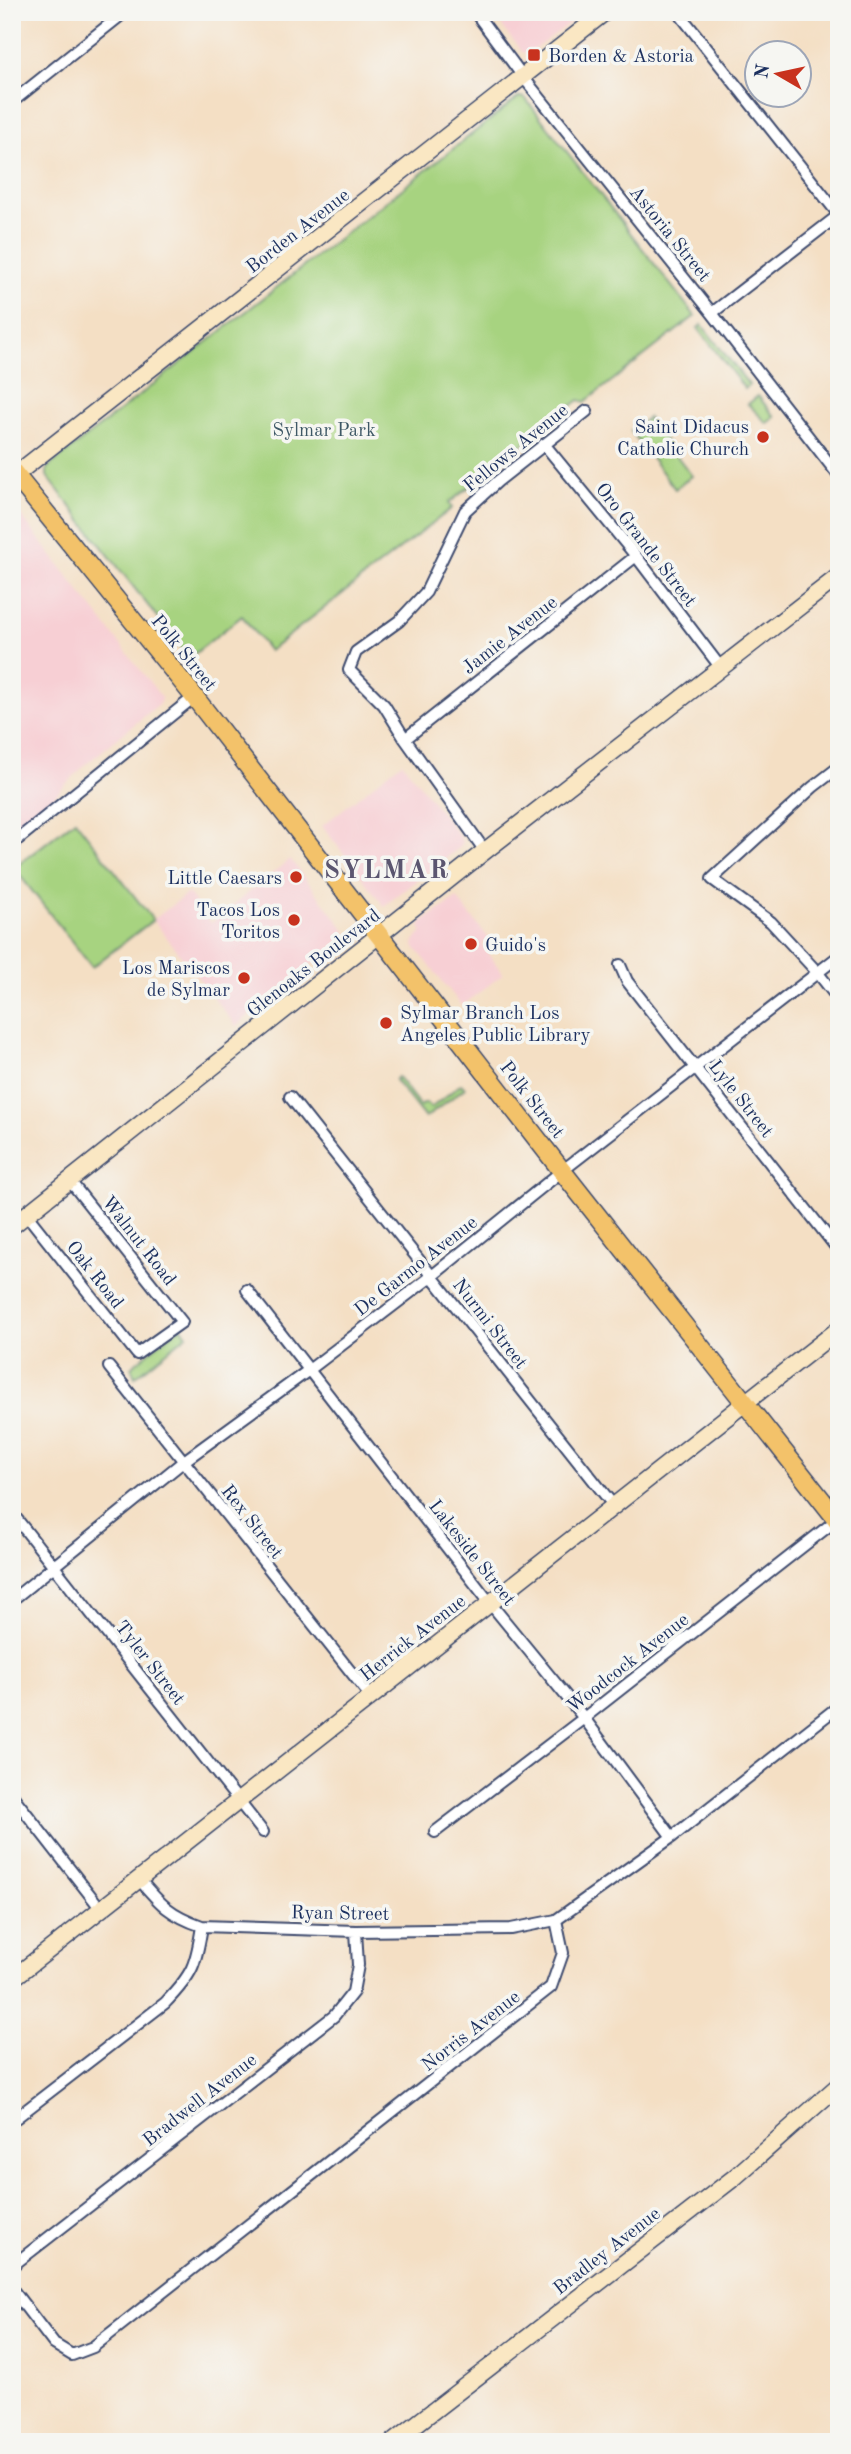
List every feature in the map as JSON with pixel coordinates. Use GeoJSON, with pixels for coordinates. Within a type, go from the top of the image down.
{"type":"FeatureCollection","features":[{"type":"Feature","properties":{"kind":"main road","name":"Polk Street"},"geometry":{"type":"LineString","coordinates":[[13,475],[194,696],[562,1171],[838,1520]]}},
{"type":"Feature","properties":{"kind":"street"},"geometry":{"type":"LineString","coordinates":[[12,102],[125,12]]}},
{"type":"Feature","properties":{"kind":"street","name":"Astoria Street"},"geometry":{"type":"LineString","coordinates":[[475,12],[524,78],[839,476]]}},
{"type":"Feature","properties":{"kind":"street","name":"Borden Avenue"},"geometry":{"type":"LineString","coordinates":[[13,475],[605,12]]}},
{"type":"Feature","properties":{"kind":"street"},"geometry":{"type":"LineString","coordinates":[[678,12],[839,215],[712,313]]}},
{"type":"Feature","properties":{"kind":"street","name":"Fellows Avenue"},"geometry":{"type":"LineString","coordinates":[[405,739],[384,705],[349,670],[356,652],[398,621],[426,592],[464,511],[587,411]]}},
{"type":"Feature","properties":{"kind":"street","name":"Oro Grande Street"},"geometry":{"type":"LineString","coordinates":[[544,444],[636,556],[721,668]]}},
{"type":"Feature","properties":{"kind":"street","name":"Jamie Avenue"},"geometry":{"type":"LineString","coordinates":[[405,739],[636,556]]}},
{"type":"Feature","properties":{"kind":"street","name":"Glenoaks Boulevard"},"geometry":{"type":"LineString","coordinates":[[12,1226],[485,851],[839,576]]}},
{"type":"Feature","properties":{"kind":"street"},"geometry":{"type":"LineString","coordinates":[[12,844],[194,696]]}},
{"type":"Feature","properties":{"kind":"street"},"geometry":{"type":"LineString","coordinates":[[405,739],[485,851]]}},
{"type":"Feature","properties":{"kind":"street"},"geometry":{"type":"LineString","coordinates":[[839,767],[813,787],[712,879],[771,922],[839,1000]]}},
{"type":"Feature","properties":{"kind":"street","name":"De Garmo Avenue"},"geometry":{"type":"LineString","coordinates":[[12,1600],[184,1461],[432,1276],[562,1171],[839,956]]}},
{"type":"Feature","properties":{"kind":"street","name":"Lyle Street"},"geometry":{"type":"LineString","coordinates":[[620,965],[627,981],[839,1251]]}},
{"type":"Feature","properties":{"kind":"street","name":"Nurmi Street"},"geometry":{"type":"LineString","coordinates":[[290,1097],[613,1505]]}},
{"type":"Feature","properties":{"kind":"street","name":"Walnut Road"},"geometry":{"type":"LineString","coordinates":[[70,1181],[182,1321],[137,1354]]}},
{"type":"Feature","properties":{"kind":"street","name":"Oak Road"},"geometry":{"type":"LineString","coordinates":[[27,1215],[137,1354]]}},
{"type":"Feature","properties":{"kind":"street","name":"Lakeside Street"},"geometry":{"type":"LineString","coordinates":[[247,1290],[490,1603],[584,1718],[672,1837]]}},
{"type":"Feature","properties":{"kind":"street","name":"Herrick Avenue"},"geometry":{"type":"LineString","coordinates":[[12,1979],[839,1328]]}},
{"type":"Feature","properties":{"kind":"street","name":"Rex Street"},"geometry":{"type":"LineString","coordinates":[[109,1367],[370,1696]]}},
{"type":"Feature","properties":{"kind":"street","name":"Tyler Street"},"geometry":{"type":"LineString","coordinates":[[12,1513],[263,1832]]}},
{"type":"Feature","properties":{"kind":"street","name":"Woodcock Avenue"},"geometry":{"type":"LineString","coordinates":[[435,1832],[838,1520]]}},
{"type":"Feature","properties":{"kind":"street"},"geometry":{"type":"LineString","coordinates":[[556,1920],[672,1837],[839,1706]]}},
{"type":"Feature","properties":{"kind":"street"},"geometry":{"type":"LineString","coordinates":[[12,1795],[101,1909]]}},
{"type":"Feature","properties":{"kind":"street","name":"Ryan Street"},"geometry":{"type":"LineString","coordinates":[[139,1879],[158,1902],[179,1918],[202,1926],[356,1931],[511,1929],[556,1920]]}},
{"type":"Feature","properties":{"kind":"street","name":"Norris Avenue"},"geometry":{"type":"LineString","coordinates":[[12,2290],[54,2344],[72,2355],[93,2347],[551,1987],[563,1953],[556,1920]]}},
{"type":"Feature","properties":{"kind":"street"},"geometry":{"type":"LineString","coordinates":[[12,2121],[165,2003],[186,1982],[197,1956],[202,1926]]}},
{"type":"Feature","properties":{"kind":"street","name":"Bradwell Avenue"},"geometry":{"type":"LineString","coordinates":[[12,2266],[334,2016],[354,1992],[358,1965],[356,1931]]}},
{"type":"Feature","properties":{"kind":"street","name":"Bradley Avenue"},"geometry":{"type":"LineString","coordinates":[[393,2442],[735,2177],[839,2085]]}},
{"type":"Feature","properties":{"kind":"shaded area"},"geometry":{"type":"Polygon","coordinates":[[[491,12],[585,12],[528,54],[522,52],[491,12]]]}},
{"type":"Feature","properties":{"kind":"shaded area"},"geometry":{"type":"Polygon","coordinates":[[[12,504],[162,698],[159,704],[84,766],[12,834],[12,504]]]}},
{"type":"Feature","properties":{"kind":"shaded area"},"geometry":{"type":"Polygon","coordinates":[[[402,762],[462,842],[459,848],[384,906],[322,826],[402,762]]]}},
{"type":"Feature","properties":{"kind":"shaded area"},"geometry":{"type":"Polygon","coordinates":[[[290,859],[346,931],[345,937],[236,1026],[153,920],[188,893],[211,923],[290,859]]]}},
{"type":"Feature","properties":{"kind":"shaded area"},"geometry":{"type":"Polygon","coordinates":[[[457,898],[489,939],[482,944],[503,974],[462,1006],[414,946],[415,939],[423,932],[420,927],[422,922],[457,898]]]}},
{"type":"Feature","properties":{"kind":"green space","name":"Sylmar Park"},"geometry":{"type":"Polygon","coordinates":[[[519,97],[525,98],[695,316],[585,402],[579,400],[449,503],[452,508],[269,651],[242,616],[189,658],[47,476],[47,468],[519,97]]]}},
{"type":"Feature","properties":{"kind":"green space"},"geometry":{"type":"Polygon","coordinates":[[[702,325],[749,385],[745,389],[698,328],[702,325]]]}},
{"type":"Feature","properties":{"kind":"green space"},"geometry":{"type":"Polygon","coordinates":[[[758,396],[775,417],[767,423],[748,404],[758,396]]]}},
{"type":"Feature","properties":{"kind":"green space"},"geometry":{"type":"Polygon","coordinates":[[[648,418],[692,476],[675,489],[631,431],[648,418]]]}},
{"type":"Feature","properties":{"kind":"green space"},"geometry":{"type":"Polygon","coordinates":[[[75,820],[153,920],[92,967],[14,868],[75,820]]]}},
{"type":"Feature","properties":{"kind":"green space"},"geometry":{"type":"Polygon","coordinates":[[[398,1077],[420,1106],[426,1103],[431,1108],[461,1084],[465,1088],[425,1118],[395,1080],[398,1077]]]}},
{"type":"Feature","properties":{"kind":"green space"},"geometry":{"type":"Polygon","coordinates":[[[181,1326],[187,1335],[135,1377],[131,1367],[181,1326]]]}},
{"type":"Feature","properties":{"kind":"place","name":"Borden & Astoria"},"geometry":{"type":"Point","coordinates":[534,55]}},
{"type":"Feature","properties":{"kind":"place","name":"Saint Didacus Catholic Church"},"geometry":{"type":"Point","coordinates":[763,437]}},
{"type":"Feature","properties":{"kind":"place","name":"Little Caesars"},"geometry":{"type":"Point","coordinates":[296,877]}},
{"type":"Feature","properties":{"kind":"place","name":"Tacos Los Toritos"},"geometry":{"type":"Point","coordinates":[294,920]}},
{"type":"Feature","properties":{"kind":"place","name":"Guido's"},"geometry":{"type":"Point","coordinates":[471,944]}},
{"type":"Feature","properties":{"kind":"place","name":"Los Mariscos de Sylmar"},"geometry":{"type":"Point","coordinates":[244,978]}},
{"type":"Feature","properties":{"kind":"place","name":"Sylmar Branch Los Angeles Public Library"},"geometry":{"type":"Point","coordinates":[386,1023]}},
{"type":"Feature","properties":{"kind":"district","name":"SYLMAR"},"geometry":{"type":"Point","coordinates":[387,869]}}]}
